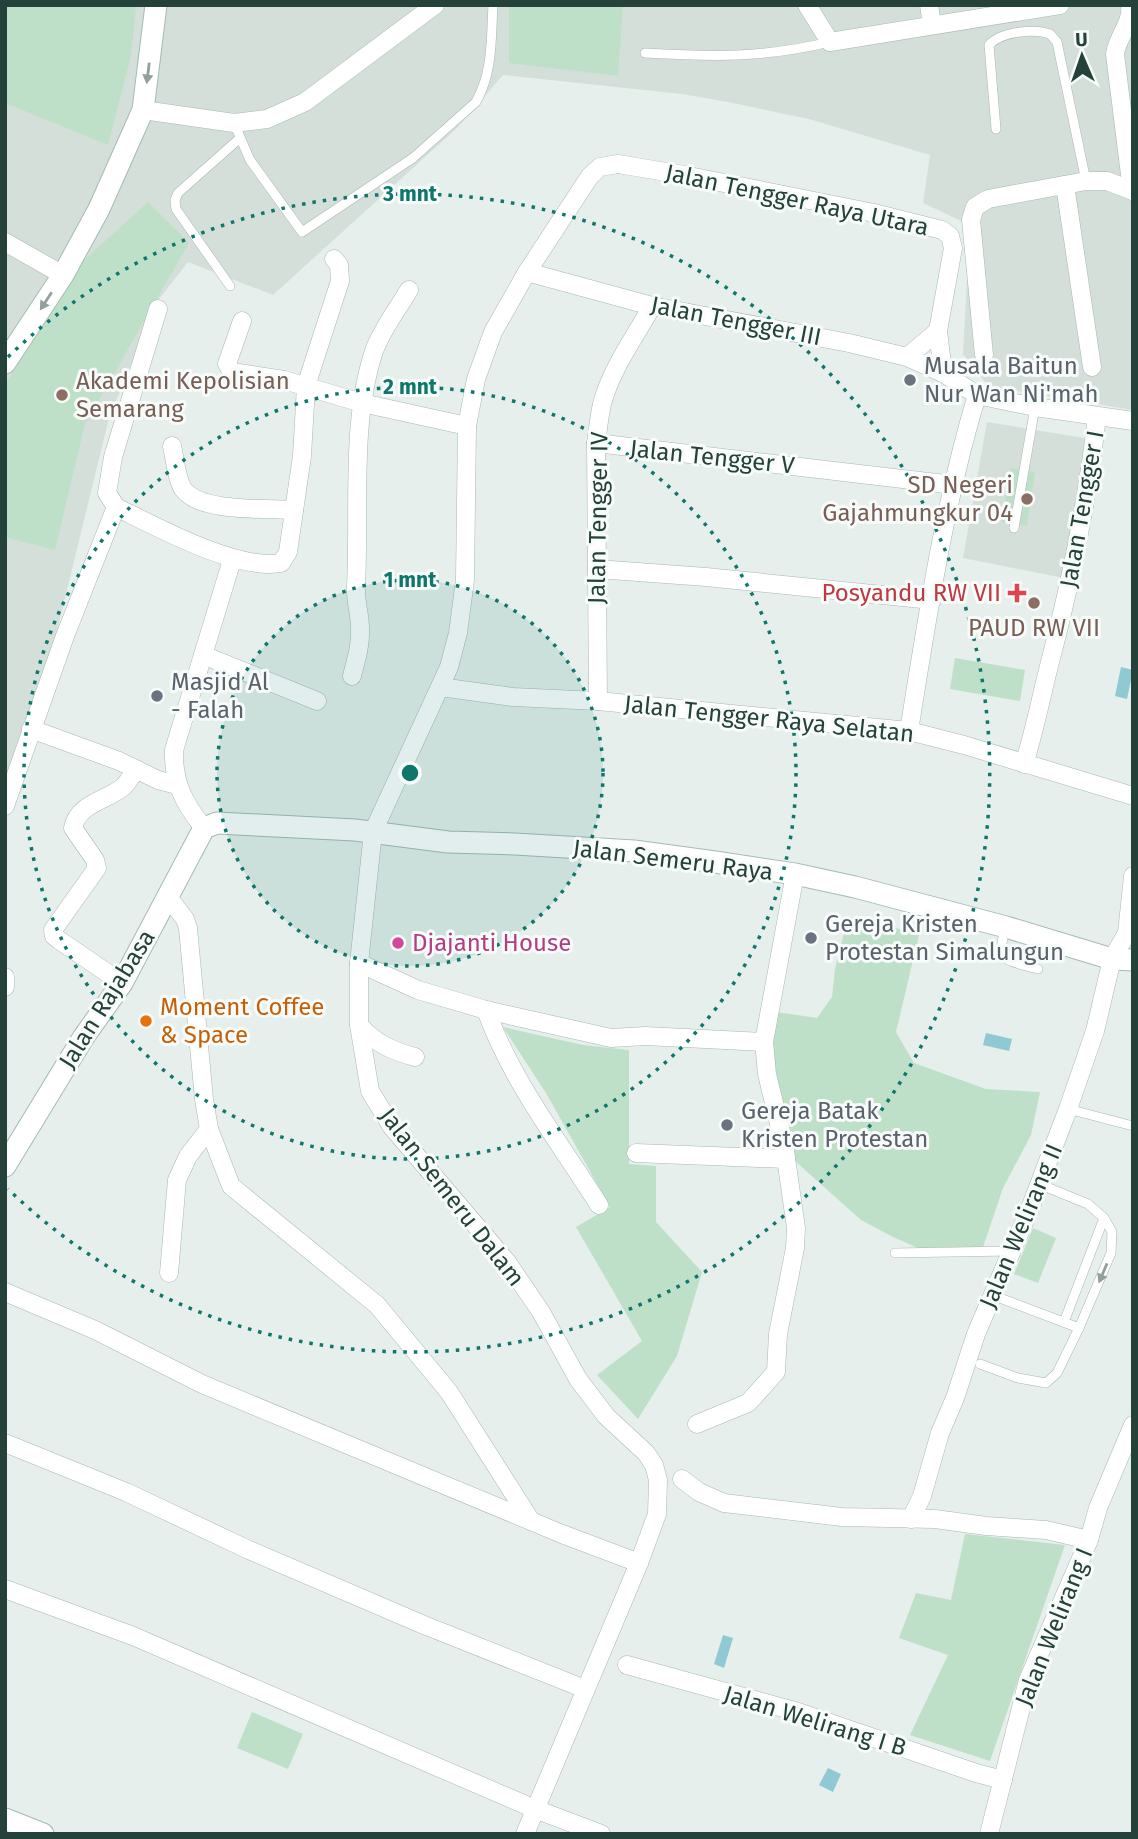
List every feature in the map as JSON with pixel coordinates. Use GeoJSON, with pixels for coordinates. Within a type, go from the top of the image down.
{"type":"FeatureCollection","features":[{"type":"Feature","properties":{"kind":"street"},"geometry":{"type":"LineString","coordinates":[[5,363],[62,275],[99,209],[144,110],[156,5]]}},
{"type":"Feature","properties":{"kind":"street"},"geometry":{"type":"LineString","coordinates":[[144,110],[237,130],[305,102],[435,5]]}},
{"type":"Feature","properties":{"kind":"street"},"geometry":{"type":"LineString","coordinates":[[807,5],[830,42],[1060,5]]}},
{"type":"Feature","properties":{"kind":"street"},"geometry":{"type":"LineString","coordinates":[[929,5],[932,25]]}},
{"type":"Feature","properties":{"kind":"street"},"geometry":{"type":"LineString","coordinates":[[984,355],[972,210],[988,200],[1086,181],[1112,182],[1133,191],[1127,108],[1115,54],[1119,38],[1131,15],[1130,5]]}},
{"type":"Feature","properties":{"kind":"street","name":"Jalan Tengger Raya Utara"},"geometry":{"type":"LineString","coordinates":[[467,426],[476,379],[493,332],[527,272],[590,176],[600,167],[618,164],[848,208],[942,230],[950,236],[953,248],[938,331],[943,373]]}},
{"type":"Feature","properties":{"kind":"street"},"geometry":{"type":"LineString","coordinates":[[1065,185],[1092,367]]}},
{"type":"Feature","properties":{"kind":"street"},"geometry":{"type":"LineString","coordinates":[[5,242],[62,275]]}},
{"type":"Feature","properties":{"kind":"street"},"geometry":{"type":"LineString","coordinates":[[158,309],[113,457],[107,493],[116,508],[232,560],[270,565],[281,563],[288,552],[302,456],[306,386],[340,281],[339,265],[334,259]]}},
{"type":"Feature","properties":{"kind":"street","name":"Jalan Tengger III"},"geometry":{"type":"LineString","coordinates":[[527,272],[652,306],[849,342],[907,356],[943,373]]}},
{"type":"Feature","properties":{"kind":"street"},"geometry":{"type":"LineString","coordinates":[[352,676],[359,649],[360,631],[355,588],[358,565],[357,515],[362,403],[374,351],[409,290]]}},
{"type":"Feature","properties":{"kind":"street","name":"Jalan Tengger IV"},"geometry":{"type":"LineString","coordinates":[[598,701],[596,443],[602,405],[608,389],[621,359],[652,306]]}},
{"type":"Feature","properties":{"kind":"street"},"geometry":{"type":"LineString","coordinates":[[242,321],[227,364],[232,372],[306,386],[362,403],[467,426]]}},
{"type":"Feature","properties":{"kind":"street"},"geometry":{"type":"LineString","coordinates":[[907,356],[938,331]]}},
{"type":"Feature","properties":{"kind":"street"},"geometry":{"type":"LineString","coordinates":[[943,373],[978,396],[1133,421]]}},
{"type":"Feature","properties":{"kind":"street"},"geometry":{"type":"LineString","coordinates":[[909,731],[954,485],[978,396]]}},
{"type":"Feature","properties":{"kind":"street","name":"Jalan Tengger I"},"geometry":{"type":"LineString","coordinates":[[1024,764],[1068,596],[1097,417]]}},
{"type":"Feature","properties":{"kind":"street","name":"Jalan Semeru Dalam"},"geometry":{"type":"LineString","coordinates":[[467,426],[465,580],[458,634],[440,687],[373,832],[359,963],[359,1026],[370,1091],[392,1126],[507,1262],[541,1312],[578,1379],[606,1416],[646,1453],[654,1465],[658,1480],[657,1514],[639,1563]]}},
{"type":"Feature","properties":{"kind":"street","name":"Jalan Tengger V"},"geometry":{"type":"LineString","coordinates":[[596,443],[954,485]]}},
{"type":"Feature","properties":{"kind":"street"},"geometry":{"type":"LineString","coordinates":[[172,446],[180,481],[184,489],[195,498],[217,505],[294,510]]}},
{"type":"Feature","properties":{"kind":"street"},"geometry":{"type":"LineString","coordinates":[[5,806],[65,636],[116,508]]}},
{"type":"Feature","properties":{"kind":"street"},"geometry":{"type":"LineString","coordinates":[[204,828],[188,809],[177,785],[173,765],[174,750],[232,560]]}},
{"type":"Feature","properties":{"kind":"street"},"geometry":{"type":"LineString","coordinates":[[597,569],[762,582],[932,600]]}},
{"type":"Feature","properties":{"kind":"street"},"geometry":{"type":"LineString","coordinates":[[203,655],[317,701]]}},
{"type":"Feature","properties":{"kind":"street","name":"Jalan Tengger Raya Selatan"},"geometry":{"type":"LineString","coordinates":[[440,687],[513,697],[598,701],[909,731],[1133,796]]}},
{"type":"Feature","properties":{"kind":"street"},"geometry":{"type":"LineString","coordinates":[[31,729],[177,785]]}},
{"type":"Feature","properties":{"kind":"street"},"geometry":{"type":"LineString","coordinates":[[122,982],[59,940],[54,936],[53,930],[97,868],[96,860],[73,828],[74,820],[83,810],[123,787],[136,769]]}},
{"type":"Feature","properties":{"kind":"street","name":"Jalan Semeru Raya"},"geometry":{"type":"LineString","coordinates":[[204,828],[217,823],[373,832],[448,842],[634,851],[795,874],[855,887],[1122,959]]}},
{"type":"Feature","properties":{"kind":"street","name":"Jalan Rajabasa"},"geometry":{"type":"LineString","coordinates":[[5,1166],[82,1038],[122,982],[204,828]]}},
{"type":"Feature","properties":{"kind":"street"},"geometry":{"type":"LineString","coordinates":[[697,1424],[751,1401],[776,1372],[777,1367],[778,1334],[796,1228],[786,1159],[767,1074],[764,1042],[795,874]]}},
{"type":"Feature","properties":{"kind":"street"},"geometry":{"type":"LineString","coordinates":[[1130,933],[1133,876]]}},
{"type":"Feature","properties":{"kind":"street"},"geometry":{"type":"LineString","coordinates":[[168,897],[187,923],[209,1129],[231,1186],[377,1305],[449,1392],[531,1521]]}},
{"type":"Feature","properties":{"kind":"street","name":"Jalan Welirang II"},"geometry":{"type":"LineString","coordinates":[[911,1518],[922,1496],[940,1433],[992,1295],[1040,1184],[1130,933]]}},
{"type":"Feature","properties":{"kind":"street"},"geometry":{"type":"LineString","coordinates":[[359,963],[418,989],[486,1010],[611,1038],[645,1036],[764,1042]]}},
{"type":"Feature","properties":{"kind":"street"},"geometry":{"type":"LineString","coordinates":[[5,977],[5,987]]}},
{"type":"Feature","properties":{"kind":"street"},"geometry":{"type":"LineString","coordinates":[[486,1010],[495,1035],[528,1093],[599,1205]]}},
{"type":"Feature","properties":{"kind":"street"},"geometry":{"type":"LineString","coordinates":[[359,1026],[372,1040],[392,1051],[415,1057]]}},
{"type":"Feature","properties":{"kind":"street"},"geometry":{"type":"LineString","coordinates":[[169,1273],[177,1180],[188,1156],[209,1129]]}},
{"type":"Feature","properties":{"kind":"street"},"geometry":{"type":"LineString","coordinates":[[636,1153],[786,1159]]}},
{"type":"Feature","properties":{"kind":"street"},"geometry":{"type":"LineString","coordinates":[[5,1292],[95,1330],[202,1384],[639,1563],[525,1834]]}},
{"type":"Feature","properties":{"kind":"street","name":"Jalan Welirang I"},"geometry":{"type":"LineString","coordinates":[[989,1834],[1028,1680],[1089,1540],[1098,1508],[1133,1425]]}},
{"type":"Feature","properties":{"kind":"street"},"geometry":{"type":"LineString","coordinates":[[5,1443],[126,1492],[249,1550],[424,1625],[585,1689]]}},
{"type":"Feature","properties":{"kind":"street"},"geometry":{"type":"LineString","coordinates":[[682,1479],[699,1492],[724,1503],[842,1517],[911,1518],[1046,1530],[1089,1540]]}},
{"type":"Feature","properties":{"kind":"street"},"geometry":{"type":"LineString","coordinates":[[5,1589],[133,1636],[535,1810],[601,1834]]}},
{"type":"Feature","properties":{"kind":"street","name":"Jalan Welirang I B"},"geometry":{"type":"LineString","coordinates":[[627,1665],[798,1713],[1003,1780]]}},
{"type":"Feature","properties":{"kind":"street"},"geometry":{"type":"LineString","coordinates":[[5,1819],[43,1834]]}},
{"type":"Feature","properties":{"kind":"lane"},"geometry":{"type":"LineString","coordinates":[[230,286],[176,209],[177,192],[237,130],[250,160],[302,232],[413,158],[476,102],[489,68],[493,5]]}},
{"type":"Feature","properties":{"kind":"lane"},"geometry":{"type":"LineString","coordinates":[[996,129],[989,46],[997,38],[1011,35],[1038,31],[1051,34],[1057,42],[1086,181]]}},
{"type":"Feature","properties":{"kind":"lane"},"geometry":{"type":"LineString","coordinates":[[645,53],[746,56],[830,42]]}},
{"type":"Feature","properties":{"kind":"lane"},"geometry":{"type":"LineString","coordinates":[[1014,528],[1035,407]]}},
{"type":"Feature","properties":{"kind":"lane"},"geometry":{"type":"LineString","coordinates":[[1006,927],[1001,942],[1001,954],[1005,959],[1038,969]]}},
{"type":"Feature","properties":{"kind":"lane"},"geometry":{"type":"LineString","coordinates":[[1068,1109],[1133,1126]]}},
{"type":"Feature","properties":{"kind":"lane"},"geometry":{"type":"LineString","coordinates":[[980,1363],[1018,1378],[1046,1383],[1058,1373],[1111,1253],[1112,1232],[1104,1218],[1088,1204],[1040,1184]]}},
{"type":"Feature","properties":{"kind":"lane"},"geometry":{"type":"LineString","coordinates":[[1064,1322],[1104,1218]]}},
{"type":"Feature","properties":{"kind":"lane"},"geometry":{"type":"LineString","coordinates":[[895,1253],[1010,1251]]}},
{"type":"Feature","properties":{"kind":"lane"},"geometry":{"type":"LineString","coordinates":[[992,1295],[1079,1328]]}},
{"type":"Feature","properties":{"kind":"shaded area","name":"Akademi Kepolisian Semarang"},"geometry":{"type":"Polygon","coordinates":[[[5,5],[1133,5],[1133,410],[988,386],[963,354],[970,225],[923,203],[930,155],[809,119],[728,102],[682,94],[503,75],[457,128],[273,295],[188,262],[156,303],[109,418],[56,635],[5,787],[5,5]]]}},
{"type":"Feature","properties":{"kind":"shaded area","name":"SD Negeri Gajahmungkur 04"},"geometry":{"type":"Polygon","coordinates":[[[987,422],[1090,439],[1069,579],[963,558],[987,422]]]}},
{"type":"Feature","properties":{"kind":"green space"},"geometry":{"type":"Polygon","coordinates":[[[5,5],[136,5],[131,56],[108,145],[5,103],[5,5]]]}},
{"type":"Feature","properties":{"kind":"green space"},"geometry":{"type":"Polygon","coordinates":[[[509,5],[623,5],[618,76],[509,63],[509,5]]]}},
{"type":"Feature","properties":{"kind":"green space"},"geometry":{"type":"Polygon","coordinates":[[[148,202],[189,243],[85,424],[55,550],[5,537],[5,385],[83,261],[148,202]]]}},
{"type":"Feature","properties":{"kind":"green space"},"geometry":{"type":"Polygon","coordinates":[[[1010,468],[1035,472],[1027,526],[1002,522],[1010,468]]]}},
{"type":"Feature","properties":{"kind":"green space"},"geometry":{"type":"Polygon","coordinates":[[[955,658],[1025,670],[1020,701],[950,689],[955,658]]]}},
{"type":"Feature","properties":{"kind":"green space"},"geometry":{"type":"Polygon","coordinates":[[[848,917],[866,919],[919,935],[896,1032],[914,1063],[986,1089],[1040,1092],[1031,1135],[1003,1188],[982,1250],[918,1248],[893,1237],[861,1220],[795,1161],[776,1097],[770,1011],[817,1018],[832,997],[835,969],[848,917]]]}},
{"type":"Feature","properties":{"kind":"green space"},"geometry":{"type":"Polygon","coordinates":[[[503,1027],[583,1045],[629,1050],[629,1164],[656,1166],[656,1222],[702,1272],[677,1356],[638,1419],[597,1375],[642,1341],[576,1227],[610,1207],[546,1093],[503,1027]]]}},
{"type":"Feature","properties":{"kind":"green space"},"geometry":{"type":"Polygon","coordinates":[[[1033,1228],[1056,1238],[1038,1283],[1014,1274],[1033,1228]]]}},
{"type":"Feature","properties":{"kind":"green space"},"geometry":{"type":"Polygon","coordinates":[[[965,1534],[1065,1545],[990,1761],[910,1735],[948,1655],[899,1638],[916,1593],[951,1600],[965,1534]]]}},
{"type":"Feature","properties":{"kind":"green space"},"geometry":{"type":"Polygon","coordinates":[[[252,1712],[303,1734],[288,1769],[237,1748],[252,1712]]]}},
{"type":"Feature","properties":{"kind":"water"},"geometry":{"type":"Polygon","coordinates":[[[1121,667],[1133,670],[1127,699],[1115,696],[1121,667]]]}},
{"type":"Feature","properties":{"kind":"water"},"geometry":{"type":"Polygon","coordinates":[[[986,1033],[1012,1039],[1009,1051],[983,1045],[986,1033]]]}},
{"type":"Feature","properties":{"kind":"water"},"geometry":{"type":"Polygon","coordinates":[[[723,1635],[733,1638],[724,1668],[714,1664],[723,1635]]]}},
{"type":"Feature","properties":{"kind":"water"},"geometry":{"type":"Polygon","coordinates":[[[828,1768],[841,1774],[833,1792],[819,1785],[828,1768]]]}},
{"type":"Feature","properties":{"kind":"place","name":"Musala Baitun Nur Wan Ni'mah"},"geometry":{"type":"Point","coordinates":[910,380]}},
{"type":"Feature","properties":{"kind":"place","name":"Akademi Kepolisian Semarang"},"geometry":{"type":"Point","coordinates":[62,395]}},
{"type":"Feature","properties":{"kind":"place","name":"SD Negeri Gajahmungkur 04"},"geometry":{"type":"Point","coordinates":[1027,499]}},
{"type":"Feature","properties":{"kind":"place","name":"Posyandu RW VII"},"geometry":{"type":"Point","coordinates":[1017,593]}},
{"type":"Feature","properties":{"kind":"place","name":"PAUD RW VII"},"geometry":{"type":"Point","coordinates":[1034,603]}},
{"type":"Feature","properties":{"kind":"place","name":"Masjid Al - Falah"},"geometry":{"type":"Point","coordinates":[157,696]}},
{"type":"Feature","properties":{"kind":"place","name":"Gereja Kristen Protestan Simalungun"},"geometry":{"type":"Point","coordinates":[811,938]}},
{"type":"Feature","properties":{"kind":"place","name":"Djajanti House"},"geometry":{"type":"Point","coordinates":[398,943]}},
{"type":"Feature","properties":{"kind":"place","name":"Moment Coffee & Space"},"geometry":{"type":"Point","coordinates":[146,1021]}},
{"type":"Feature","properties":{"kind":"place","name":"Gereja Batak Kristen Protestan"},"geometry":{"type":"Point","coordinates":[727,1125]}}]}
